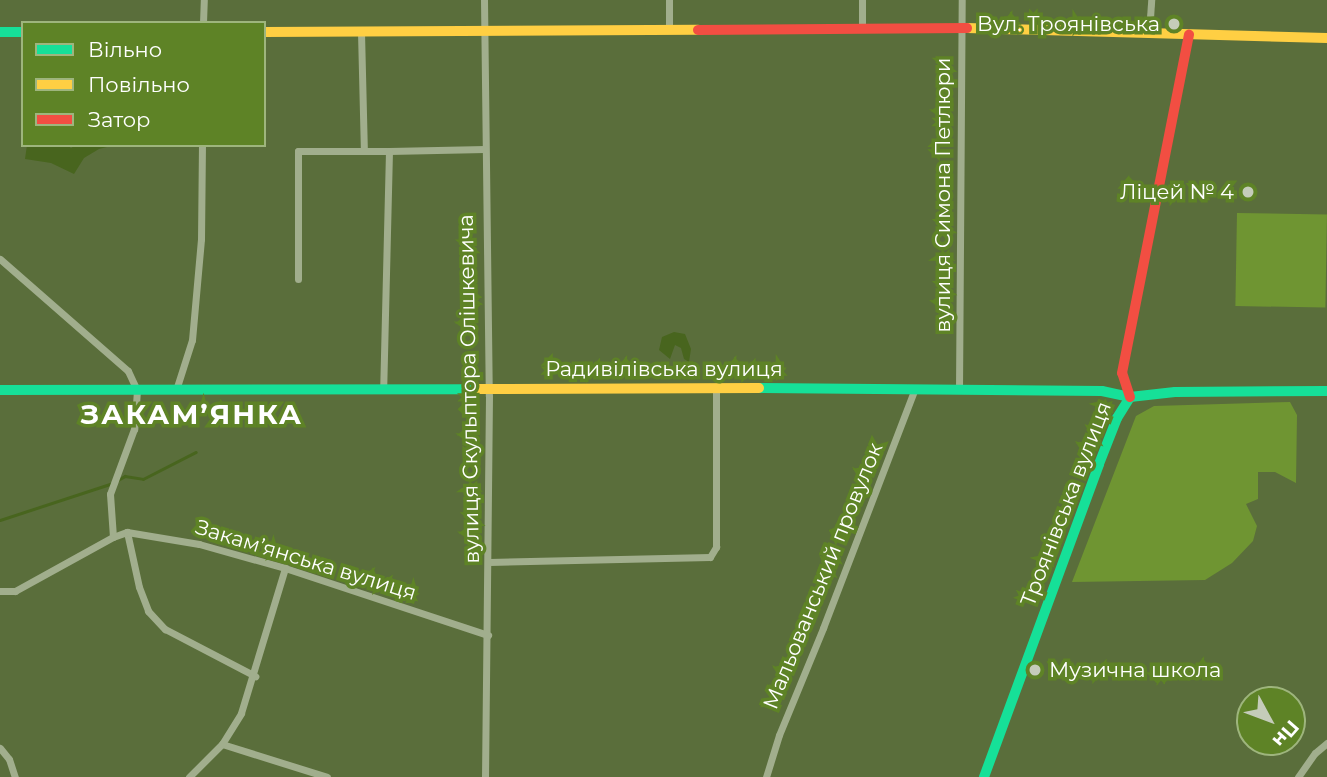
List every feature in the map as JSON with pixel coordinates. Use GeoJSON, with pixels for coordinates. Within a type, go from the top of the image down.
{"type":"FeatureCollection","features":[{"type":"Feature","properties":{"kind":"street"},"geometry":{"type":"LineString","coordinates":[[203,21],[204,0]]}},
{"type":"Feature","properties":{"kind":"street","name":"вулиця Скульптора Олішкевича"},"geometry":{"type":"LineString","coordinates":[[484,0],[489,396],[485,777]]}},
{"type":"Feature","properties":{"kind":"street"},"geometry":{"type":"LineString","coordinates":[[669,0],[669,30]]}},
{"type":"Feature","properties":{"kind":"street"},"geometry":{"type":"LineString","coordinates":[[862,0],[862,29]]}},
{"type":"Feature","properties":{"kind":"street","name":"вулиця Симона Петлюри"},"geometry":{"type":"LineString","coordinates":[[959,390],[962,0]]}},
{"type":"Feature","properties":{"kind":"street"},"geometry":{"type":"LineString","coordinates":[[1149,32],[1151,0]]}},
{"type":"Feature","properties":{"kind":"street"},"geometry":{"type":"LineString","coordinates":[[266,32],[961,28],[1327,38]]}},
{"type":"Feature","properties":{"kind":"street"},"geometry":{"type":"LineString","coordinates":[[0,32],[21,32]]}},
{"type":"Feature","properties":{"kind":"street"},"geometry":{"type":"LineString","coordinates":[[361,32],[363,151]]}},
{"type":"Feature","properties":{"kind":"street","name":"Троянівська вулиця"},"geometry":{"type":"LineString","coordinates":[[984,777],[1099,464],[1130,397],[1122,373],[1189,35]]}},
{"type":"Feature","properties":{"kind":"street"},"geometry":{"type":"LineString","coordinates":[[176,390],[192,340],[201,239],[202,147]]}},
{"type":"Feature","properties":{"kind":"street"},"geometry":{"type":"LineString","coordinates":[[298,279],[299,151],[485,149]]}},
{"type":"Feature","properties":{"kind":"street"},"geometry":{"type":"LineString","coordinates":[[383,389],[389,151]]}},
{"type":"Feature","properties":{"kind":"street"},"geometry":{"type":"LineString","coordinates":[[0,259],[128,371],[137,390],[135,429],[110,494],[113,537]]}},
{"type":"Feature","properties":{"kind":"street"},"geometry":{"type":"LineString","coordinates":[[489,562],[710,557],[716,547],[716,388]]}},
{"type":"Feature","properties":{"kind":"street","name":"Радивілівська вулиця"},"geometry":{"type":"LineString","coordinates":[[0,390],[915,388],[1102,391],[1130,397],[1175,392],[1327,391]]}},
{"type":"Feature","properties":{"kind":"street","name":"Мальованський провулок"},"geometry":{"type":"LineString","coordinates":[[766,777],[779,735],[828,616],[915,388]]}},
{"type":"Feature","properties":{"kind":"street"},"geometry":{"type":"LineString","coordinates":[[127,532],[148,611],[165,629],[255,676]]}},
{"type":"Feature","properties":{"kind":"street","name":"Закамʼянська вулиця"},"geometry":{"type":"LineString","coordinates":[[0,591],[15,591],[113,537],[127,532],[199,544],[285,568],[488,635]]}},
{"type":"Feature","properties":{"kind":"street"},"geometry":{"type":"LineString","coordinates":[[190,777],[222,744],[241,713],[255,676],[285,568]]}},
{"type":"Feature","properties":{"kind":"street"},"geometry":{"type":"LineString","coordinates":[[1299,777],[1315,753],[1327,743]]}},
{"type":"Feature","properties":{"kind":"street"},"geometry":{"type":"LineString","coordinates":[[222,744],[327,777]]}},
{"type":"Feature","properties":{"kind":"street"},"geometry":{"type":"LineString","coordinates":[[0,748],[9,759],[15,777]]}},
{"type":"Feature","properties":{"kind":"shaded area"},"geometry":{"type":"Polygon","coordinates":[[[27,147],[107,147],[84,158],[74,174],[51,163],[25,159],[27,147]]]}},
{"type":"Feature","properties":{"kind":"shaded area"},"geometry":{"type":"Polygon","coordinates":[[[1237,213],[1327,215],[1325,308],[1235,306],[1237,213]]]}},
{"type":"Feature","properties":{"kind":"shaded area"},"geometry":{"type":"Polygon","coordinates":[[[674,332],[685,334],[691,349],[689,362],[684,359],[681,348],[675,345],[670,359],[659,350],[662,337],[674,332]]]}},
{"type":"Feature","properties":{"kind":"shaded area"},"geometry":{"type":"Polygon","coordinates":[[[1290,402],[1297,415],[1296,483],[1275,472],[1258,472],[1258,499],[1246,504],[1257,526],[1253,541],[1232,563],[1205,580],[1072,582],[1136,416],[1154,406],[1290,402]]]}},
{"type":"Feature","properties":{"kind":"waterway"},"geometry":{"type":"LineString","coordinates":[[116,481],[125,476],[143,479],[196,452]]}},
{"type":"Feature","properties":{"kind":"waterway"},"geometry":{"type":"LineString","coordinates":[[0,520],[110,484]]}},
{"type":"Feature","properties":{"kind":"traffic: fast"},"geometry":{"type":"LineString","coordinates":[[0,32],[21,32]]}},
{"type":"Feature","properties":{"kind":"traffic: fast"},"geometry":{"type":"LineString","coordinates":[[759,388],[1102,391],[1130,397],[1175,392],[1327,391]]}},
{"type":"Feature","properties":{"kind":"traffic: fast"},"geometry":{"type":"LineString","coordinates":[[0,390],[478,389]]}},
{"type":"Feature","properties":{"kind":"traffic: fast"},"geometry":{"type":"LineString","coordinates":[[984,777],[1099,464],[1117,418],[1130,397]]}},
{"type":"Feature","properties":{"kind":"traffic: slow"},"geometry":{"type":"LineString","coordinates":[[967,28],[1327,38]]}},
{"type":"Feature","properties":{"kind":"traffic: slow"},"geometry":{"type":"LineString","coordinates":[[266,32],[698,30]]}},
{"type":"Feature","properties":{"kind":"traffic: slow"},"geometry":{"type":"LineString","coordinates":[[478,389],[759,388]]}},
{"type":"Feature","properties":{"kind":"traffic: jam"},"geometry":{"type":"LineString","coordinates":[[698,30],[967,28]]}},
{"type":"Feature","properties":{"kind":"traffic: jam"},"geometry":{"type":"LineString","coordinates":[[1130,397],[1122,373],[1189,35]]}},
{"type":"Feature","properties":{"kind":"place","name":"Вул. Троянівська"},"geometry":{"type":"Point","coordinates":[1174,24]}},
{"type":"Feature","properties":{"kind":"place","name":"Ліцей № 4"},"geometry":{"type":"Point","coordinates":[1248,192]}},
{"type":"Feature","properties":{"kind":"place","name":"Музична школа"},"geometry":{"type":"Point","coordinates":[1035,670]}},
{"type":"Feature","properties":{"kind":"district","name":"ЗАКАМ’ЯНКА"},"geometry":{"type":"Point","coordinates":[192,414]}}]}
